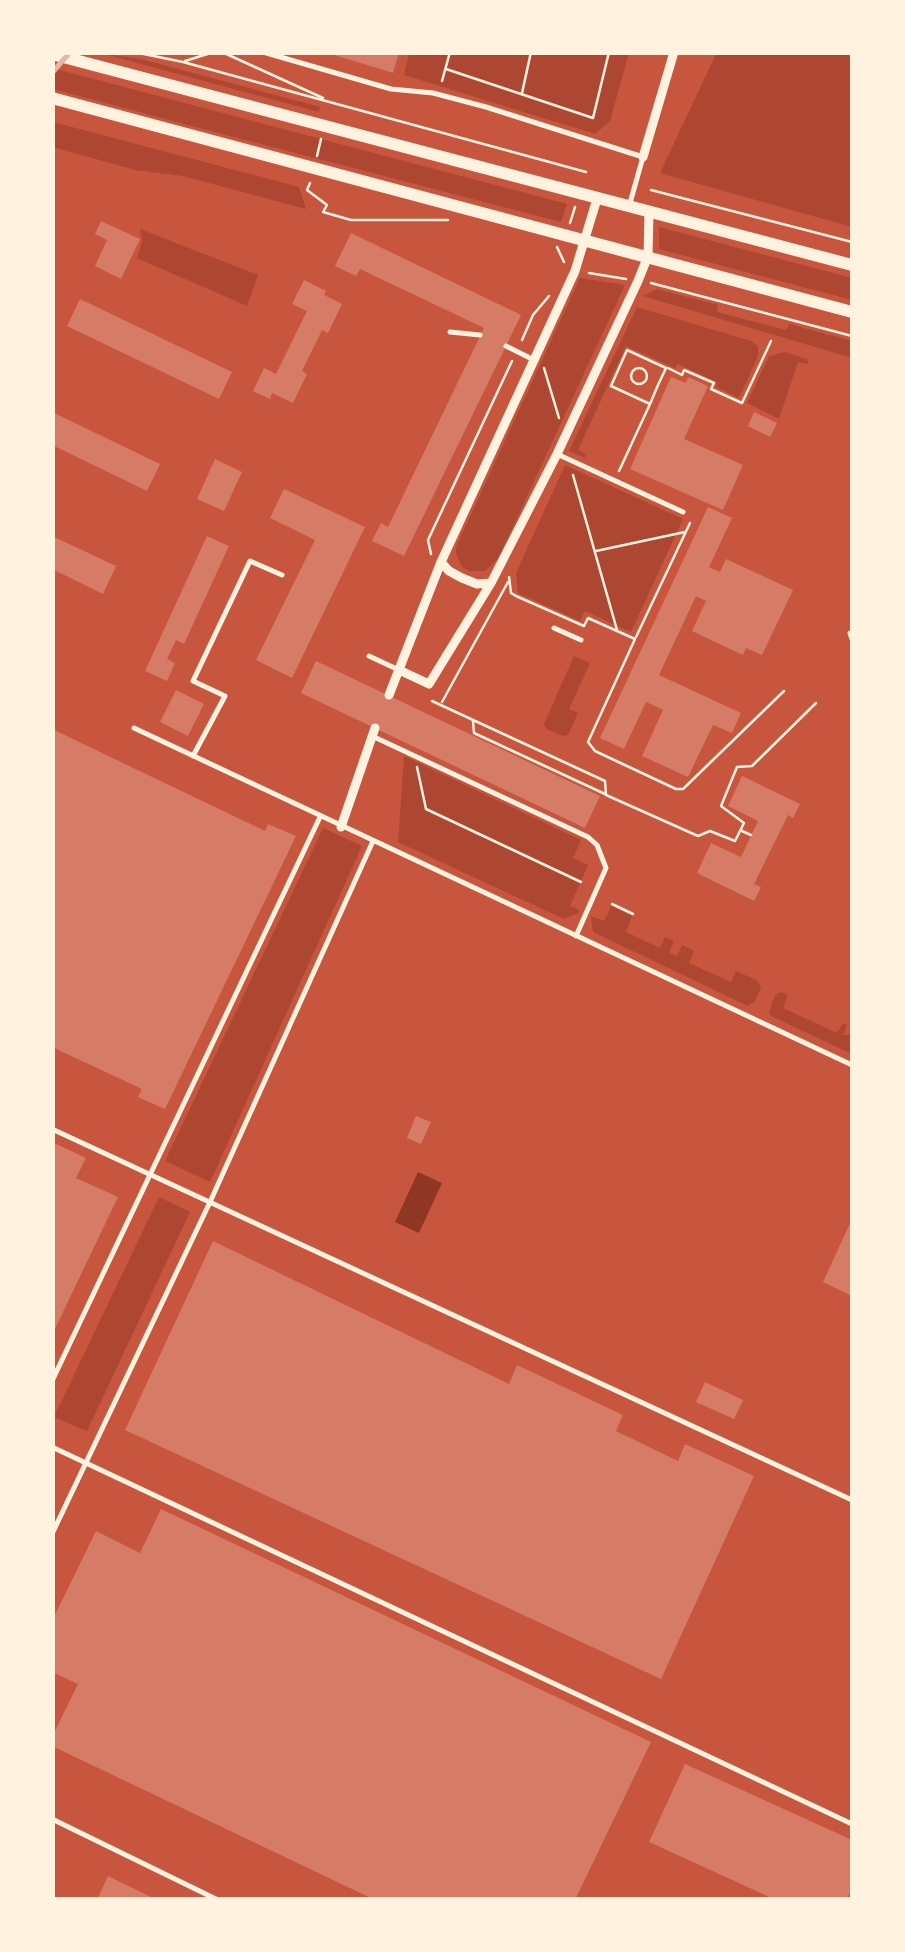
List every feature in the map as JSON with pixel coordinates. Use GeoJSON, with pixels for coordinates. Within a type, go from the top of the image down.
{"type":"FeatureCollection","features":[{"type":"Feature","properties":{"kind":"main road"},"geometry":{"type":"LineString","coordinates":[[52,54],[852,266]]}},
{"type":"Feature","properties":{"kind":"main road"},"geometry":{"type":"LineString","coordinates":[[52,98],[852,312]]}},
{"type":"Feature","properties":{"kind":"street"},"geometry":{"type":"LineString","coordinates":[[643,158],[674,52]]}},
{"type":"Feature","properties":{"kind":"street"},"geometry":{"type":"LineString","coordinates":[[389,695],[436,559],[538,361],[575,271],[597,199]]}},
{"type":"Feature","properties":{"kind":"street"},"geometry":{"type":"LineString","coordinates":[[399,670],[429,684],[491,583],[557,454],[648,256],[649,212]]}},
{"type":"Feature","properties":{"kind":"street"},"geometry":{"type":"LineString","coordinates":[[436,559],[462,578],[477,584],[491,583]]}},
{"type":"Feature","properties":{"kind":"street"},"geometry":{"type":"LineString","coordinates":[[341,827],[374,732]]}},
{"type":"Feature","properties":{"kind":"lane"},"geometry":{"type":"LineString","coordinates":[[264,52],[391,89],[486,107],[643,158],[628,207]]}},
{"type":"Feature","properties":{"kind":"lane"},"geometry":{"type":"LineString","coordinates":[[450,332],[480,335]]}},
{"type":"Feature","properties":{"kind":"lane"},"geometry":{"type":"LineString","coordinates":[[506,346],[538,361]]}},
{"type":"Feature","properties":{"kind":"lane"},"geometry":{"type":"LineString","coordinates":[[557,454],[683,512]]}},
{"type":"Feature","properties":{"kind":"lane"},"geometry":{"type":"LineString","coordinates":[[193,756],[225,696],[193,682],[250,561],[282,575]]}},
{"type":"Feature","properties":{"kind":"lane"},"geometry":{"type":"LineString","coordinates":[[554,628],[582,640]]}},
{"type":"Feature","properties":{"kind":"lane"},"geometry":{"type":"LineString","coordinates":[[369,656],[399,670]]}},
{"type":"Feature","properties":{"kind":"lane"},"geometry":{"type":"LineString","coordinates":[[134,728],[852,1065]]}},
{"type":"Feature","properties":{"kind":"lane"},"geometry":{"type":"LineString","coordinates":[[374,732],[414,756],[588,837],[597,845],[606,868],[576,936]]}},
{"type":"Feature","properties":{"kind":"lane"},"geometry":{"type":"LineString","coordinates":[[52,1381],[320,817]]}},
{"type":"Feature","properties":{"kind":"lane"},"geometry":{"type":"LineString","coordinates":[[52,1534],[210,1202],[372,841]]}},
{"type":"Feature","properties":{"kind":"lane"},"geometry":{"type":"LineString","coordinates":[[52,1129],[852,1500]]}},
{"type":"Feature","properties":{"kind":"lane"},"geometry":{"type":"LineString","coordinates":[[52,1447],[852,1824]]}},
{"type":"Feature","properties":{"kind":"lane"},"geometry":{"type":"LineString","coordinates":[[52,1819],[218,1900]]}},
{"type":"Feature","properties":{"kind":"path"},"geometry":{"type":"LineString","coordinates":[[134,52],[586,172]]}},
{"type":"Feature","properties":{"kind":"path"},"geometry":{"type":"LineString","coordinates":[[183,62],[214,52]]}},
{"type":"Feature","properties":{"kind":"path"},"geometry":{"type":"LineString","coordinates":[[222,52],[331,102]]}},
{"type":"Feature","properties":{"kind":"path"},"geometry":{"type":"LineString","coordinates":[[442,81],[450,52]]}},
{"type":"Feature","properties":{"kind":"path"},"geometry":{"type":"LineString","coordinates":[[522,94],[531,52]]}},
{"type":"Feature","properties":{"kind":"path"},"geometry":{"type":"LineString","coordinates":[[446,69],[593,118],[609,52]]}},
{"type":"Feature","properties":{"kind":"path"},"geometry":{"type":"LineString","coordinates":[[303,89],[307,76]]}},
{"type":"Feature","properties":{"kind":"path"},"geometry":{"type":"LineString","coordinates":[[331,102],[308,190],[327,204],[323,212],[350,220],[455,220]]}},
{"type":"Feature","properties":{"kind":"path"},"geometry":{"type":"LineString","coordinates":[[651,190],[852,242]]}},
{"type":"Feature","properties":{"kind":"path"},"geometry":{"type":"LineString","coordinates":[[569,224],[576,205]]}},
{"type":"Feature","properties":{"kind":"path"},"geometry":{"type":"LineString","coordinates":[[561,252],[563,268]]}},
{"type":"Feature","properties":{"kind":"path"},"geometry":{"type":"LineString","coordinates":[[581,272],[628,279]]}},
{"type":"Feature","properties":{"kind":"path"},"geometry":{"type":"LineString","coordinates":[[650,283],[852,336]]}},
{"type":"Feature","properties":{"kind":"path"},"geometry":{"type":"LineString","coordinates":[[436,559],[428,540],[533,315],[550,294]]}},
{"type":"Feature","properties":{"kind":"path"},"geometry":{"type":"LineString","coordinates":[[650,404],[611,386],[628,350],[682,375],[684,370],[714,383],[711,389],[742,403],[771,341]]}},
{"type":"Feature","properties":{"kind":"path"},"geometry":{"type":"LineString","coordinates":[[642,368],[646,359]]}},
{"type":"Feature","properties":{"kind":"path"},"geometry":{"type":"LineString","coordinates":[[538,361],[561,424]]}},
{"type":"Feature","properties":{"kind":"path"},"geometry":{"type":"LineString","coordinates":[[619,368],[632,373]]}},
{"type":"Feature","properties":{"kind":"path"},"geometry":{"type":"LineString","coordinates":[[632,373],[642,368]]}},
{"type":"Feature","properties":{"kind":"path"},"geometry":{"type":"LineString","coordinates":[[642,368],[646,380]]}},
{"type":"Feature","properties":{"kind":"path"},"geometry":{"type":"LineString","coordinates":[[617,475],[666,368]]}},
{"type":"Feature","properties":{"kind":"path"},"geometry":{"type":"LineString","coordinates":[[630,394],[635,382],[632,373]]}},
{"type":"Feature","properties":{"kind":"path"},"geometry":{"type":"LineString","coordinates":[[635,382],[646,380],[658,385]]}},
{"type":"Feature","properties":{"kind":"path"},"geometry":{"type":"LineString","coordinates":[[572,468],[617,631]]}},
{"type":"Feature","properties":{"kind":"path"},"geometry":{"type":"LineString","coordinates":[[692,518],[588,742],[595,751],[683,789],[784,691]]}},
{"type":"Feature","properties":{"kind":"path"},"geometry":{"type":"LineString","coordinates":[[595,551],[685,532]]}},
{"type":"Feature","properties":{"kind":"path"},"geometry":{"type":"LineString","coordinates":[[509,577],[511,593],[516,596],[584,626],[588,618],[635,639]]}},
{"type":"Feature","properties":{"kind":"path"},"geometry":{"type":"LineString","coordinates":[[440,704],[504,591]]}},
{"type":"Feature","properties":{"kind":"path"},"geometry":{"type":"LineString","coordinates":[[626,660],[634,664]]}},
{"type":"Feature","properties":{"kind":"path"},"geometry":{"type":"LineString","coordinates":[[432,701],[604,782],[606,795]]}},
{"type":"Feature","properties":{"kind":"path"},"geometry":{"type":"LineString","coordinates":[[472,719],[474,733],[606,795],[698,836],[710,831],[735,841],[744,823],[721,806],[737,767],[752,766],[816,703]]}},
{"type":"Feature","properties":{"kind":"path"},"geometry":{"type":"LineString","coordinates":[[507,748],[512,738]]}},
{"type":"Feature","properties":{"kind":"path"},"geometry":{"type":"LineString","coordinates":[[414,756],[426,808],[580,882]]}},
{"type":"Feature","properties":{"kind":"path"},"geometry":{"type":"LineString","coordinates":[[561,773],[565,763]]}},
{"type":"Feature","properties":{"kind":"path"},"geometry":{"type":"LineString","coordinates":[[740,830],[751,835]]}},
{"type":"Feature","properties":{"kind":"path"},"geometry":{"type":"LineString","coordinates":[[612,904],[634,914]]}},
{"type":"Feature","properties":{"kind":"shaded area"},"geometry":{"type":"Polygon","coordinates":[[[717,52],[852,53],[852,227],[660,173],[717,52]]]}},
{"type":"Feature","properties":{"kind":"shaded area"},"geometry":{"type":"Polygon","coordinates":[[[409,53],[629,53],[610,121],[595,134],[404,75],[409,53]]]}},
{"type":"Feature","properties":{"kind":"shaded area"},"geometry":{"type":"Polygon","coordinates":[[[104,54],[141,59],[320,107],[319,112],[104,54]]]}},
{"type":"Feature","properties":{"kind":"shaded area"},"geometry":{"type":"Polygon","coordinates":[[[52,68],[567,204],[561,222],[192,126],[53,89],[52,68]]]}},
{"type":"Feature","properties":{"kind":"shaded area"},"geometry":{"type":"Polygon","coordinates":[[[53,122],[299,187],[306,209],[53,147],[53,122]]]}},
{"type":"Feature","properties":{"kind":"shaded area"},"geometry":{"type":"Polygon","coordinates":[[[659,227],[852,278],[852,300],[659,249],[659,227]]]}},
{"type":"Feature","properties":{"kind":"shaded area"},"geometry":{"type":"Polygon","coordinates":[[[140,229],[258,275],[247,306],[137,258],[142,241],[140,229]]]}},
{"type":"Feature","properties":{"kind":"shaded area"},"geometry":{"type":"Polygon","coordinates":[[[580,278],[625,285],[498,559],[485,571],[470,571],[462,567],[456,547],[580,278]]]}},
{"type":"Feature","properties":{"kind":"shaded area"},"geometry":{"type":"Polygon","coordinates":[[[657,289],[718,305],[717,312],[786,330],[789,324],[852,341],[852,358],[643,296],[657,289]]]}},
{"type":"Feature","properties":{"kind":"shaded area"},"geometry":{"type":"Polygon","coordinates":[[[637,307],[751,341],[758,346],[758,356],[739,398],[716,387],[717,382],[678,364],[675,368],[626,346],[578,450],[586,454],[585,458],[569,451],[637,307]]]}},
{"type":"Feature","properties":{"kind":"shaded area"},"geometry":{"type":"Polygon","coordinates":[[[785,352],[807,359],[808,364],[798,362],[779,419],[747,403],[769,356],[785,352]]]}},
{"type":"Feature","properties":{"kind":"shaded area"},"geometry":{"type":"Polygon","coordinates":[[[565,465],[683,519],[631,632],[585,611],[580,621],[518,593],[516,573],[565,465]]]}},
{"type":"Feature","properties":{"kind":"shaded area"},"geometry":{"type":"Polygon","coordinates":[[[574,656],[590,663],[569,709],[578,713],[568,735],[563,736],[546,729],[544,724],[574,656]]]}},
{"type":"Feature","properties":{"kind":"shaded area"},"geometry":{"type":"Polygon","coordinates":[[[404,756],[581,840],[573,858],[588,865],[570,906],[580,910],[578,913],[564,919],[398,842],[404,756]]]}},
{"type":"Feature","properties":{"kind":"shaded area"},"geometry":{"type":"Polygon","coordinates":[[[323,828],[362,846],[210,1182],[165,1161],[323,828]]]}},
{"type":"Feature","properties":{"kind":"shaded area"},"geometry":{"type":"Polygon","coordinates":[[[611,906],[632,916],[626,932],[660,948],[665,937],[674,941],[669,953],[677,956],[682,945],[694,951],[689,963],[731,982],[736,971],[758,981],[761,988],[755,1001],[748,1006],[593,932],[591,916],[604,921],[611,906]]]}},
{"type":"Feature","properties":{"kind":"shaded area"},"geometry":{"type":"Polygon","coordinates":[[[781,992],[788,995],[783,1008],[837,1033],[843,1023],[847,1025],[843,1035],[849,1035],[852,1029],[852,1054],[771,1016],[773,1000],[781,992]]]}},
{"type":"Feature","properties":{"kind":"shaded area"},"geometry":{"type":"Polygon","coordinates":[[[418,1172],[442,1183],[419,1233],[395,1222],[418,1172]]]}},
{"type":"Feature","properties":{"kind":"shaded area"},"geometry":{"type":"Polygon","coordinates":[[[159,1197],[190,1212],[87,1431],[54,1417],[159,1197]]]}},
{"type":"Feature","properties":{"kind":"building"},"geometry":{"type":"Polygon","coordinates":[[[325,52],[399,52],[393,73],[325,52]]]}},
{"type":"Feature","properties":{"kind":"building"},"geometry":{"type":"Polygon","coordinates":[[[101,221],[140,239],[121,279],[95,266],[107,240],[95,234],[101,221]]]}},
{"type":"Feature","properties":{"kind":"building"},"geometry":{"type":"Polygon","coordinates":[[[351,233],[521,315],[404,556],[372,541],[381,523],[388,527],[484,328],[360,269],[356,276],[335,266],[351,233]]]}},
{"type":"Feature","properties":{"kind":"building"},"geometry":{"type":"Polygon","coordinates":[[[304,280],[342,304],[328,333],[322,330],[302,371],[307,374],[293,403],[272,393],[270,399],[253,391],[264,368],[276,374],[307,311],[292,304],[304,280]]]}},
{"type":"Feature","properties":{"kind":"building"},"geometry":{"type":"Polygon","coordinates":[[[80,299],[232,372],[219,399],[67,326],[80,299]]]}},
{"type":"Feature","properties":{"kind":"building"},"geometry":{"type":"Polygon","coordinates":[[[671,377],[686,383],[688,377],[708,386],[684,439],[743,465],[723,510],[630,469],[671,377]]]}},
{"type":"Feature","properties":{"kind":"building"},"geometry":{"type":"Polygon","coordinates":[[[52,412],[160,464],[147,491],[52,445],[52,412]]]}},
{"type":"Feature","properties":{"kind":"building"},"geometry":{"type":"Polygon","coordinates":[[[754,412],[777,423],[770,437],[748,426],[754,412]]]}},
{"type":"Feature","properties":{"kind":"building"},"geometry":{"type":"Polygon","coordinates":[[[215,459],[242,472],[224,511],[197,499],[215,459]]]}},
{"type":"Feature","properties":{"kind":"building"},"geometry":{"type":"Polygon","coordinates":[[[284,489],[365,527],[292,678],[256,660],[315,540],[270,518],[284,489]]]}},
{"type":"Feature","properties":{"kind":"building"},"geometry":{"type":"Polygon","coordinates":[[[708,507],[732,518],[709,567],[720,572],[726,559],[793,590],[762,655],[746,648],[743,655],[692,631],[706,601],[696,596],[659,675],[741,713],[732,733],[713,725],[688,777],[642,756],[663,710],[646,702],[624,749],[600,738],[708,507]]]}},
{"type":"Feature","properties":{"kind":"building"},"geometry":{"type":"Polygon","coordinates":[[[52,536],[116,566],[103,594],[52,569],[52,536]]]}},
{"type":"Feature","properties":{"kind":"building"},"geometry":{"type":"Polygon","coordinates":[[[207,536],[229,546],[184,644],[176,640],[167,659],[175,663],[167,681],[145,671],[207,536]]]}},
{"type":"Feature","properties":{"kind":"building"},"geometry":{"type":"Polygon","coordinates":[[[316,661],[600,796],[585,828],[301,693],[316,661]]]}},
{"type":"Feature","properties":{"kind":"building"},"geometry":{"type":"Polygon","coordinates":[[[176,690],[204,704],[188,736],[160,722],[176,690]]]}},
{"type":"Feature","properties":{"kind":"building"},"geometry":{"type":"Polygon","coordinates":[[[52,729],[265,831],[268,824],[296,836],[165,1109],[138,1097],[142,1089],[52,1047],[52,729]]]}},
{"type":"Feature","properties":{"kind":"building"},"geometry":{"type":"Polygon","coordinates":[[[742,776],[800,804],[793,818],[788,815],[754,884],[761,887],[754,901],[697,873],[711,843],[741,857],[758,821],[728,806],[742,776]]]}},
{"type":"Feature","properties":{"kind":"building"},"geometry":{"type":"Polygon","coordinates":[[[416,1116],[431,1122],[421,1144],[407,1138],[416,1116]]]}},
{"type":"Feature","properties":{"kind":"building"},"geometry":{"type":"Polygon","coordinates":[[[52,1142],[86,1158],[76,1178],[118,1197],[52,1335],[52,1142]]]}},
{"type":"Feature","properties":{"kind":"building"},"geometry":{"type":"Polygon","coordinates":[[[852,1219],[852,1296],[823,1282],[852,1219]]]}},
{"type":"Feature","properties":{"kind":"building"},"geometry":{"type":"Polygon","coordinates":[[[213,1241],[509,1384],[517,1365],[623,1415],[616,1431],[678,1461],[685,1444],[754,1476],[661,1679],[125,1430],[213,1241]]]}},
{"type":"Feature","properties":{"kind":"building"},"geometry":{"type":"Polygon","coordinates":[[[705,1382],[743,1400],[734,1419],[696,1402],[705,1382]]]}},
{"type":"Feature","properties":{"kind":"building"},"geometry":{"type":"Polygon","coordinates":[[[161,1509],[651,1742],[575,1900],[375,1900],[52,1746],[52,1737],[78,1684],[52,1672],[52,1621],[96,1531],[140,1553],[161,1509]]]}},
{"type":"Feature","properties":{"kind":"building"},"geometry":{"type":"Polygon","coordinates":[[[685,1764],[852,1840],[852,1887],[847,1900],[776,1900],[649,1842],[685,1764]]]}},
{"type":"Feature","properties":{"kind":"building"},"geometry":{"type":"Polygon","coordinates":[[[108,1876],[157,1900],[97,1900],[108,1876]]]}},
{"type":"Feature","properties":{"kind":"railway"},"geometry":{"type":"LineString","coordinates":[[52,73],[70,52]]}}]}
